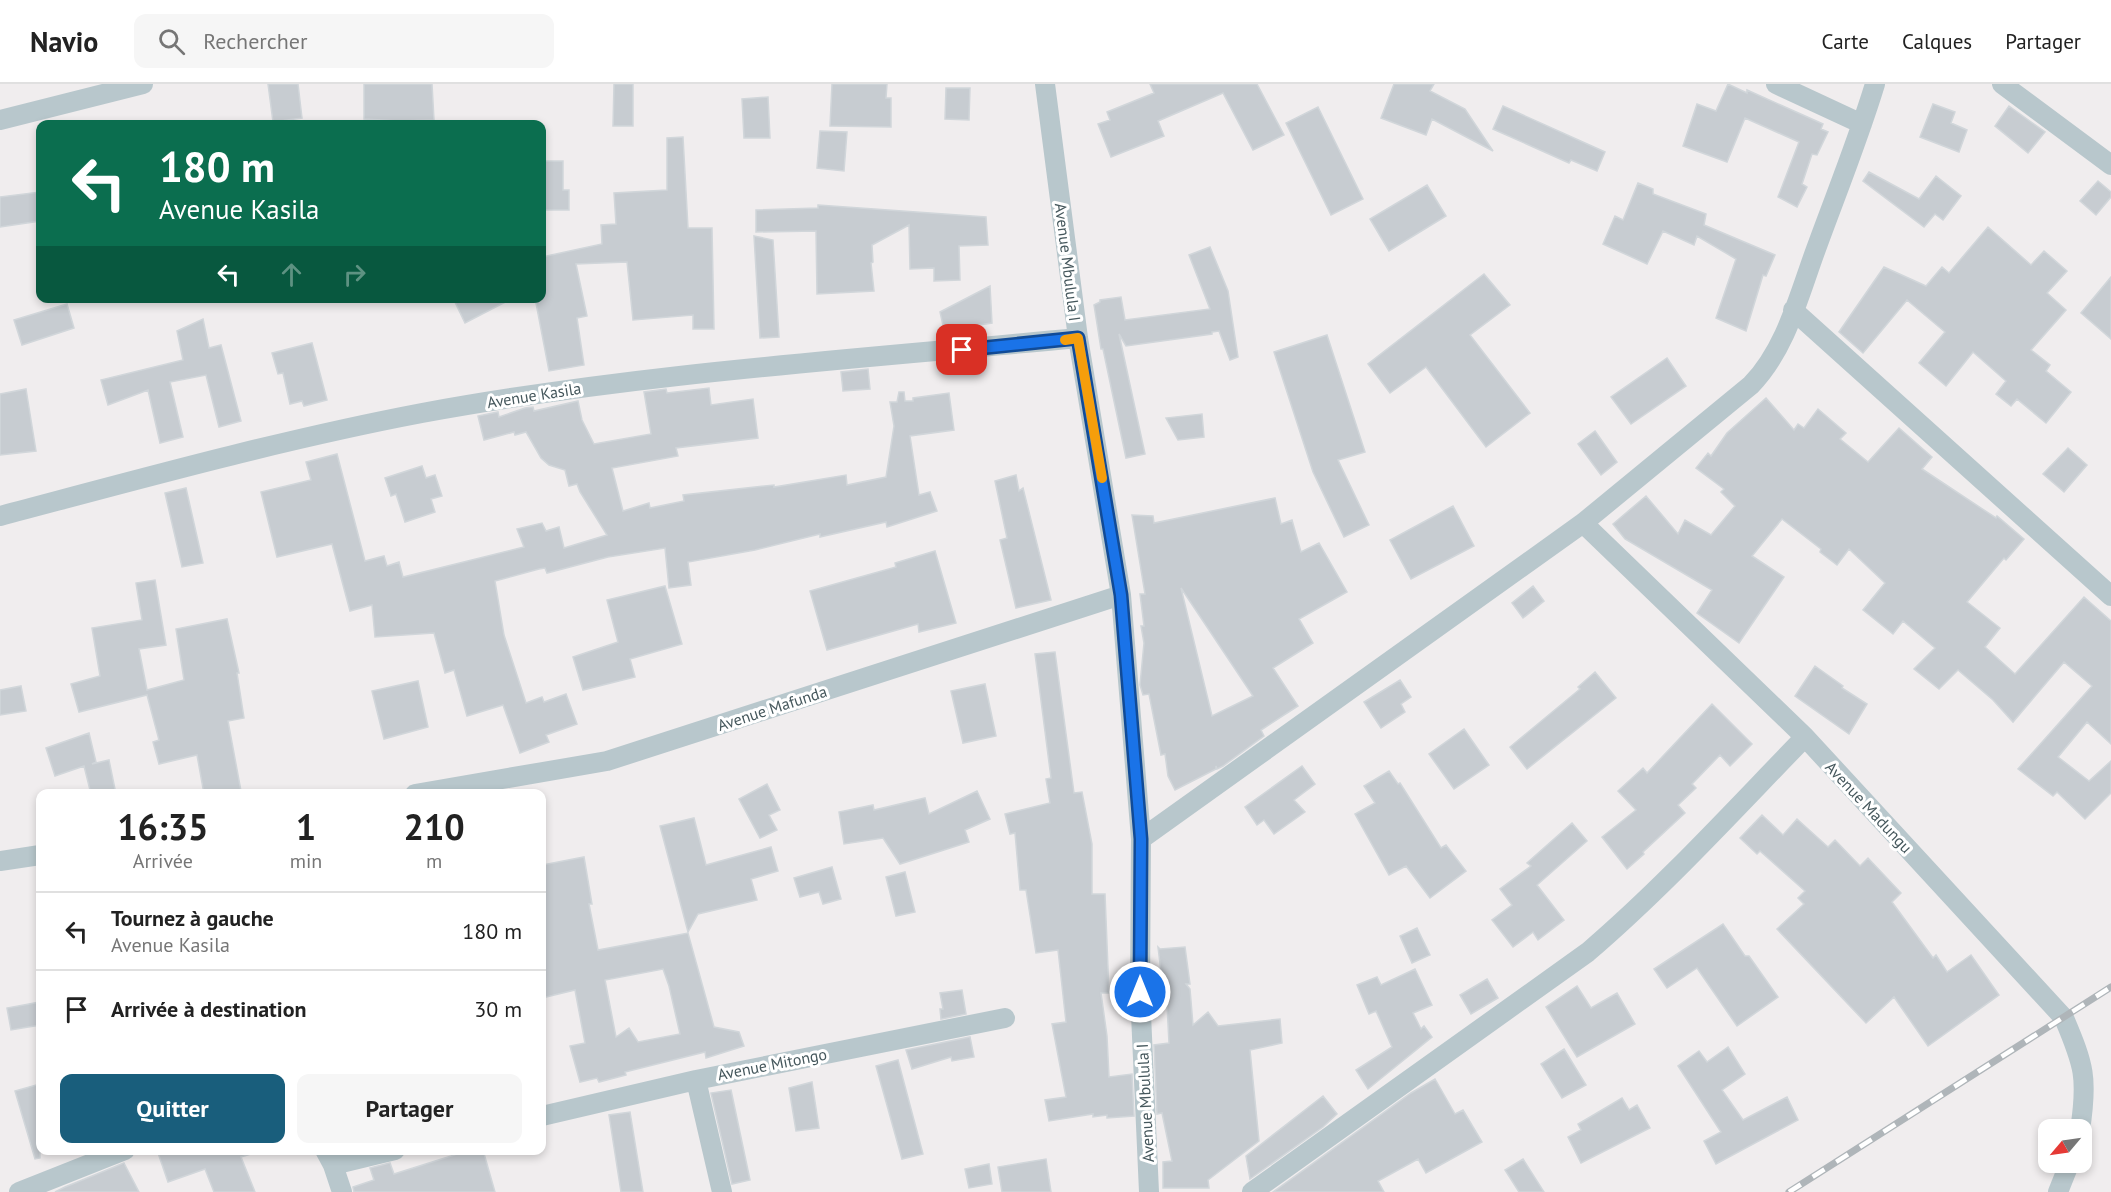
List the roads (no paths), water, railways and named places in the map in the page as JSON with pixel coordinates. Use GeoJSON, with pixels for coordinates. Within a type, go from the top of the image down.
{"type":"FeatureCollection","features":[{"type":"Feature","properties":{"kind":"street"},"geometry":{"type":"LineString","coordinates":[[0,120],[143,84]]}},
{"type":"Feature","properties":{"kind":"street","name":"Avenue Mbulula I"},"geometry":{"type":"LineString","coordinates":[[1045,84],[1078,338],[1121,595],[1141,839],[1140,992],[1149,1192]]}},
{"type":"Feature","properties":{"kind":"street"},"geometry":{"type":"LineString","coordinates":[[1776,84],[1862,124]]}},
{"type":"Feature","properties":{"kind":"street"},"geometry":{"type":"LineString","coordinates":[[1141,839],[1583,523],[1758,378],[1773,357],[1793,310],[1875,84]]}},
{"type":"Feature","properties":{"kind":"street"},"geometry":{"type":"LineString","coordinates":[[2002,84],[2111,165]]}},
{"type":"Feature","properties":{"kind":"street"},"geometry":{"type":"LineString","coordinates":[[1793,310],[2111,596]]}},
{"type":"Feature","properties":{"kind":"street","name":"Avenue Kasila"},"geometry":{"type":"LineString","coordinates":[[0,516],[277,443],[422,413],[611,383],[1078,338]]}},
{"type":"Feature","properties":{"kind":"street","name":"Avenue Madungu"},"geometry":{"type":"LineString","coordinates":[[1583,523],[1805,737],[2064,1018],[2084,1069],[2085,1090],[2081,1119]]}},
{"type":"Feature","properties":{"kind":"street","name":"Avenue Mafunda"},"geometry":{"type":"LineString","coordinates":[[444,789],[607,761],[1121,595]]}},
{"type":"Feature","properties":{"kind":"street"},"geometry":{"type":"LineString","coordinates":[[1252,1192],[1588,952],[1650,896],[1805,737]]}},
{"type":"Feature","properties":{"kind":"street"},"geometry":{"type":"LineString","coordinates":[[0,861],[36,856]]}},
{"type":"Feature","properties":{"kind":"street","name":"Avenue Mitongo"},"geometry":{"type":"LineString","coordinates":[[546,1115],[696,1080],[1005,1018]]}},
{"type":"Feature","properties":{"kind":"street"},"geometry":{"type":"LineString","coordinates":[[696,1080],[722,1192]]}},
{"type":"Feature","properties":{"kind":"street"},"geometry":{"type":"LineString","coordinates":[[19,1192],[112,1155]]}},
{"type":"Feature","properties":{"kind":"street"},"geometry":{"type":"LineString","coordinates":[[342,1192],[329,1158],[354,1155]]}},
{"type":"Feature","properties":{"kind":"street"},"geometry":{"type":"LineString","coordinates":[[2058,1192],[2066,1173]]}},
{"type":"Feature","properties":{"kind":"railway"},"geometry":{"type":"LineString","coordinates":[[1789,1192],[2111,987]]}}]}
